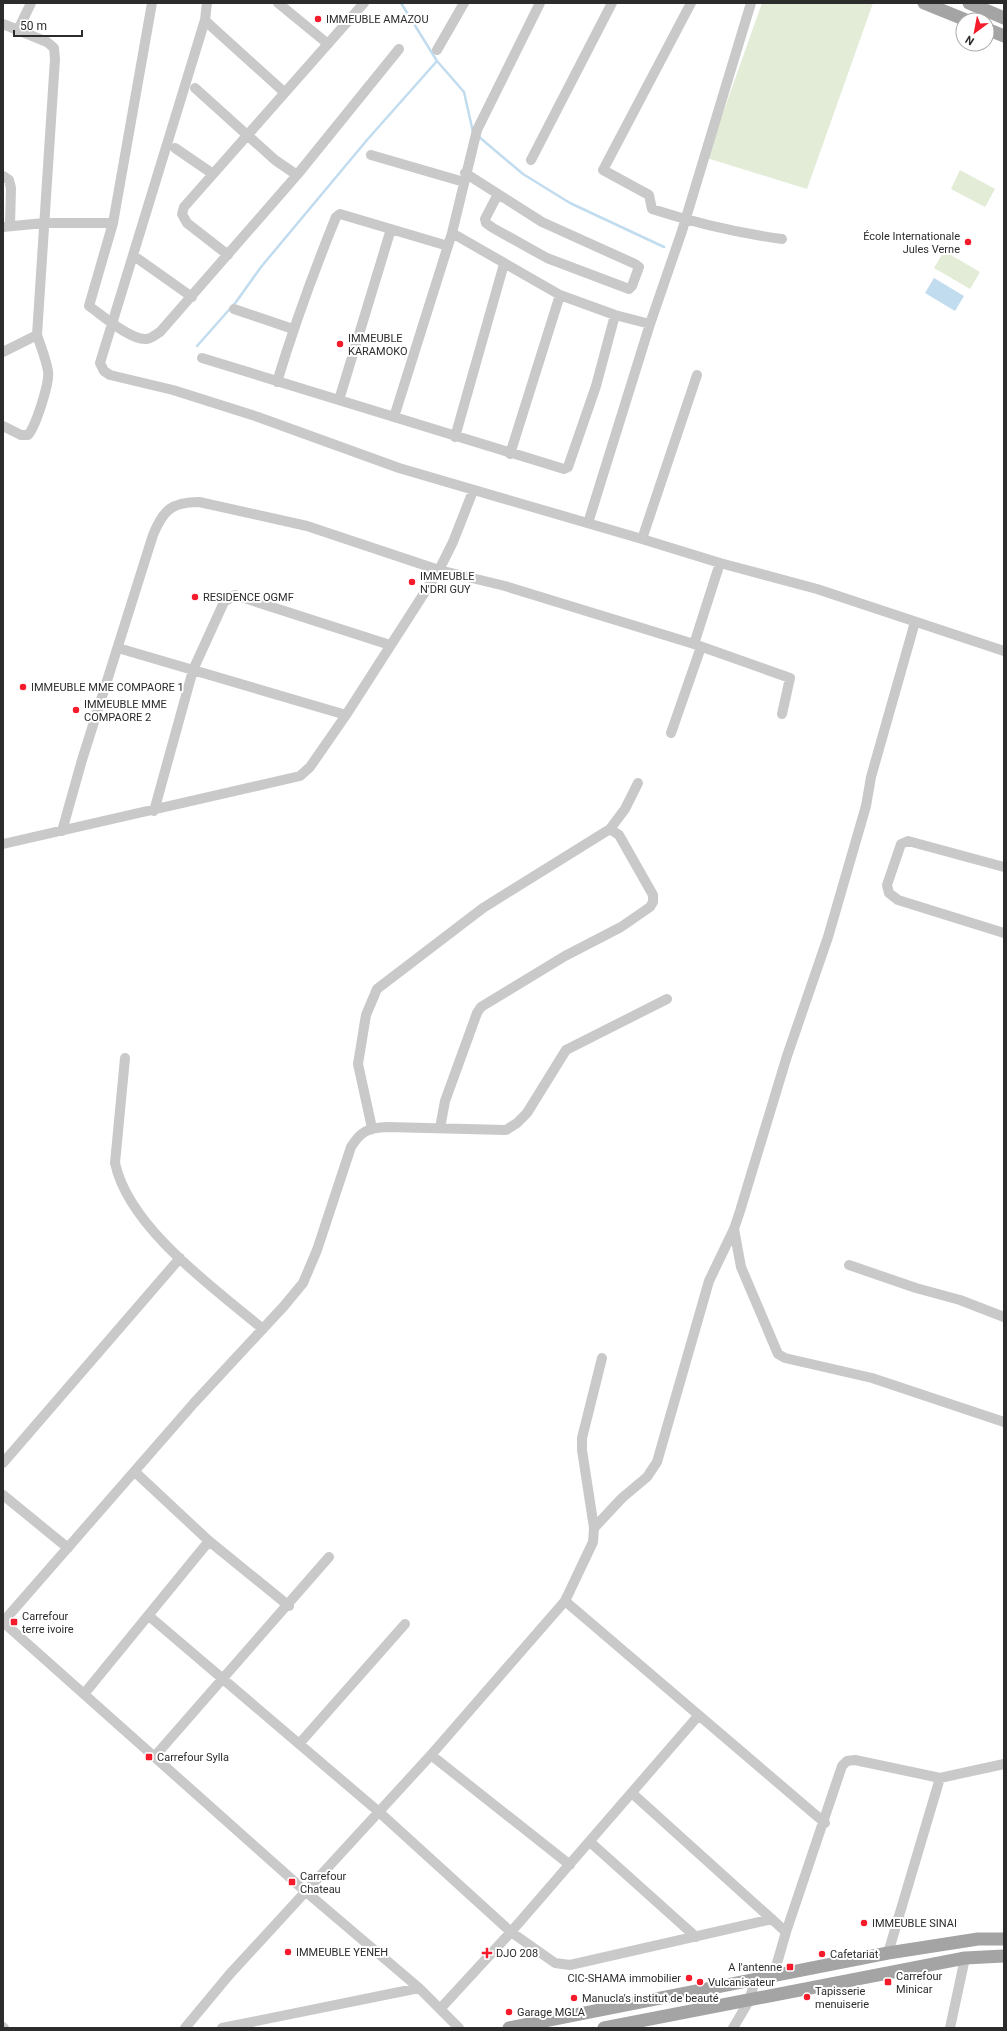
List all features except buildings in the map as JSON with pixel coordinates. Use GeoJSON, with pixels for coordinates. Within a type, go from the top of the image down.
{"type":"FeatureCollection","features":[{"type":"Feature","properties":{"kind":"main road"},"geometry":{"type":"LineString","coordinates":[[924,3],[955,16]]}},
{"type":"Feature","properties":{"kind":"main road"},"geometry":{"type":"LineString","coordinates":[[969,3],[1004,18]]}},
{"type":"Feature","properties":{"kind":"main road"},"geometry":{"type":"LineString","coordinates":[[509,2028],[773,1977],[888,1953],[978,1938],[1003,1937]]}},
{"type":"Feature","properties":{"kind":"main road"},"geometry":{"type":"LineString","coordinates":[[604,2028],[965,1958],[1004,1956]]}},
{"type":"Feature","properties":{"kind":"street"},"geometry":{"type":"LineString","coordinates":[[18,30],[31,3]]}},
{"type":"Feature","properties":{"kind":"street"},"geometry":{"type":"LineString","coordinates":[[152,3],[113,223],[89,306],[129,334],[147,339],[160,332],[192,297],[297,175],[399,49]]}},
{"type":"Feature","properties":{"kind":"street"},"geometry":{"type":"LineString","coordinates":[[207,3],[205,20],[160,161],[149,206],[134,256],[111,322],[100,363],[104,371],[110,375],[173,390],[258,418],[399,468],[816,590],[1004,651]]}},
{"type":"Feature","properties":{"kind":"street"},"geometry":{"type":"LineString","coordinates":[[278,3],[328,44]]}},
{"type":"Feature","properties":{"kind":"street"},"geometry":{"type":"LineString","coordinates":[[437,50],[464,3]]}},
{"type":"Feature","properties":{"kind":"street"},"geometry":{"type":"LineString","coordinates":[[394,417],[452,233],[469,157],[477,130],[540,3]]}},
{"type":"Feature","properties":{"kind":"street"},"geometry":{"type":"LineString","coordinates":[[532,160],[612,3]]}},
{"type":"Feature","properties":{"kind":"street"},"geometry":{"type":"LineString","coordinates":[[691,3],[603,170],[649,195],[652,209],[686,220],[748,234],[782,239]]}},
{"type":"Feature","properties":{"kind":"street"},"geometry":{"type":"LineString","coordinates":[[588,523],[650,324],[686,220],[751,3]]}},
{"type":"Feature","properties":{"kind":"street"},"geometry":{"type":"LineString","coordinates":[[228,255],[187,223],[182,214],[184,207],[328,44],[361,4]]}},
{"type":"Feature","properties":{"kind":"street"},"geometry":{"type":"LineString","coordinates":[[205,20],[284,92]]}},
{"type":"Feature","properties":{"kind":"street"},"geometry":{"type":"LineString","coordinates":[[3,24],[47,42],[54,48],[55,59],[37,335],[48,372],[34,428],[28,435],[21,435],[3,426]]}},
{"type":"Feature","properties":{"kind":"street"},"geometry":{"type":"LineString","coordinates":[[195,88],[275,160],[297,175]]}},
{"type":"Feature","properties":{"kind":"street"},"geometry":{"type":"LineString","coordinates":[[175,148],[213,174]]}},
{"type":"Feature","properties":{"kind":"street"},"geometry":{"type":"LineString","coordinates":[[371,155],[465,178],[498,194],[542,222],[636,264],[639,267],[632,286],[629,289],[547,258],[493,228],[486,223],[485,219],[498,194]]}},
{"type":"Feature","properties":{"kind":"street"},"geometry":{"type":"LineString","coordinates":[[3,176],[9,180],[11,188],[6,226],[44,223],[113,223]]}},
{"type":"Feature","properties":{"kind":"street"},"geometry":{"type":"LineString","coordinates":[[277,382],[293,329],[336,217],[340,214],[346,215],[448,246]]}},
{"type":"Feature","properties":{"kind":"street"},"geometry":{"type":"LineString","coordinates":[[339,400],[391,229]]}},
{"type":"Feature","properties":{"kind":"street"},"geometry":{"type":"LineString","coordinates":[[452,233],[560,295],[616,315],[650,324]]}},
{"type":"Feature","properties":{"kind":"street"},"geometry":{"type":"LineString","coordinates":[[134,256],[192,297]]}},
{"type":"Feature","properties":{"kind":"street"},"geometry":{"type":"LineString","coordinates":[[455,436],[504,264]]}},
{"type":"Feature","properties":{"kind":"street"},"geometry":{"type":"LineString","coordinates":[[510,454],[560,295]]}},
{"type":"Feature","properties":{"kind":"street"},"geometry":{"type":"LineString","coordinates":[[234,309],[293,329]]}},
{"type":"Feature","properties":{"kind":"street"},"geometry":{"type":"LineString","coordinates":[[202,358],[510,454],[559,469],[564,469],[568,467],[596,386],[616,315]]}},
{"type":"Feature","properties":{"kind":"street"},"geometry":{"type":"LineString","coordinates":[[3,352],[37,335]]}},
{"type":"Feature","properties":{"kind":"street"},"geometry":{"type":"LineString","coordinates":[[642,539],[697,375]]}},
{"type":"Feature","properties":{"kind":"street"},"geometry":{"type":"LineString","coordinates":[[3,844],[154,811],[300,776],[310,767],[346,715],[439,570],[453,542],[473,490]]}},
{"type":"Feature","properties":{"kind":"street"},"geometry":{"type":"LineString","coordinates":[[62,831],[82,760],[118,648],[135,589],[158,522],[174,506],[183,502],[200,502],[307,526],[439,570],[547,598],[698,645],[790,678],[782,714]]}},
{"type":"Feature","properties":{"kind":"street"},"geometry":{"type":"LineString","coordinates":[[671,733],[698,645],[720,563]]}},
{"type":"Feature","properties":{"kind":"street"},"geometry":{"type":"LineString","coordinates":[[154,811],[193,670],[224,602],[235,595],[390,646]]}},
{"type":"Feature","properties":{"kind":"street"},"geometry":{"type":"LineString","coordinates":[[594,1528],[622,1498],[647,1477],[657,1462],[709,1281],[734,1229],[787,1056],[828,937],[866,806],[871,777],[915,622]]}},
{"type":"Feature","properties":{"kind":"street"},"geometry":{"type":"LineString","coordinates":[[118,648],[346,715]]}},
{"type":"Feature","properties":{"kind":"street"},"geometry":{"type":"LineString","coordinates":[[372,1128],[358,1064],[366,1016],[377,989],[483,908],[610,830],[625,809],[638,783]]}},
{"type":"Feature","properties":{"kind":"street"},"geometry":{"type":"LineString","coordinates":[[440,1128],[448,1094],[477,1013],[481,1007],[565,956],[621,927],[650,907],[653,902],[653,895],[619,835],[610,830]]}},
{"type":"Feature","properties":{"kind":"street"},"geometry":{"type":"LineString","coordinates":[[1004,866],[908,841],[902,844],[887,885],[889,893],[898,900],[1004,933]]}},
{"type":"Feature","properties":{"kind":"street"},"geometry":{"type":"LineString","coordinates":[[459,2028],[419,1988],[305,1891],[3,1622],[194,1403],[263,1329],[303,1283],[317,1250],[351,1147],[358,1136],[372,1128],[506,1130],[517,1123],[537,1100],[566,1050],[667,999]]}},
{"type":"Feature","properties":{"kind":"street"},"geometry":{"type":"LineString","coordinates":[[125,1058],[115,1163],[118,1177],[125,1191],[148,1225],[180,1258],[263,1329]]}},
{"type":"Feature","properties":{"kind":"street"},"geometry":{"type":"LineString","coordinates":[[734,1229],[741,1267],[778,1354],[784,1358],[872,1378],[1004,1422]]}},
{"type":"Feature","properties":{"kind":"street"},"geometry":{"type":"LineString","coordinates":[[3,1463],[180,1258]]}},
{"type":"Feature","properties":{"kind":"street"},"geometry":{"type":"LineString","coordinates":[[849,1265],[916,1288],[960,1300],[1004,1317]]}},
{"type":"Feature","properties":{"kind":"street"},"geometry":{"type":"LineString","coordinates":[[185,2028],[229,1975],[431,1755],[565,1601],[592,1542],[594,1528],[582,1450],[582,1438],[602,1358]]}},
{"type":"Feature","properties":{"kind":"street"},"geometry":{"type":"LineString","coordinates":[[135,1472],[210,1542],[289,1606]]}},
{"type":"Feature","properties":{"kind":"street"},"geometry":{"type":"LineString","coordinates":[[3,1495],[68,1548]]}},
{"type":"Feature","properties":{"kind":"street"},"geometry":{"type":"LineString","coordinates":[[84,1694],[210,1542]]}},
{"type":"Feature","properties":{"kind":"street"},"geometry":{"type":"LineString","coordinates":[[155,1756],[222,1679],[289,1606],[329,1557]]}},
{"type":"Feature","properties":{"kind":"street"},"geometry":{"type":"LineString","coordinates":[[565,1601],[824,1823]]}},
{"type":"Feature","properties":{"kind":"street"},"geometry":{"type":"LineString","coordinates":[[149,1616],[379,1812],[511,1932],[555,1962],[564,1965],[772,1919]]}},
{"type":"Feature","properties":{"kind":"street"},"geometry":{"type":"LineString","coordinates":[[299,1744],[405,1624]]}},
{"type":"Feature","properties":{"kind":"street"},"geometry":{"type":"LineString","coordinates":[[440,2009],[570,1865],[698,1716]]}},
{"type":"Feature","properties":{"kind":"street"},"geometry":{"type":"LineString","coordinates":[[431,1755],[570,1865]]}},
{"type":"Feature","properties":{"kind":"street"},"geometry":{"type":"LineString","coordinates":[[773,1977],[786,1932],[842,1766],[847,1761],[855,1760],[940,1778],[1004,1764]]}},
{"type":"Feature","properties":{"kind":"street"},"geometry":{"type":"LineString","coordinates":[[888,1953],[940,1778]]}},
{"type":"Feature","properties":{"kind":"street"},"geometry":{"type":"LineString","coordinates":[[632,1794],[786,1932]]}},
{"type":"Feature","properties":{"kind":"street"},"geometry":{"type":"LineString","coordinates":[[590,1842],[696,1937]]}},
{"type":"Feature","properties":{"kind":"street"},"geometry":{"type":"LineString","coordinates":[[950,2028],[965,1958]]}},
{"type":"Feature","properties":{"kind":"street"},"geometry":{"type":"LineString","coordinates":[[733,2028],[749,2001],[755,1980]]}},
{"type":"Feature","properties":{"kind":"street"},"geometry":{"type":"LineString","coordinates":[[222,2028],[419,1988]]}},
{"type":"Feature","properties":{"kind":"green space"},"geometry":{"type":"Polygon","coordinates":[[[762,3],[873,3],[807,189],[707,158],[762,3]]]}},
{"type":"Feature","properties":{"kind":"green space"},"geometry":{"type":"Polygon","coordinates":[[[960,170],[995,189],[985,207],[951,189],[960,170]]]}},
{"type":"Feature","properties":{"kind":"green space"},"geometry":{"type":"Polygon","coordinates":[[[944,251],[980,272],[970,289],[934,268],[944,251]]]}},
{"type":"Feature","properties":{"kind":"water"},"geometry":{"type":"Polygon","coordinates":[[[934,278],[964,296],[955,311],[925,293],[934,278]]]}},
{"type":"Feature","properties":{"kind":"waterway"},"geometry":{"type":"LineString","coordinates":[[401,3],[437,61],[464,92],[473,132]]}},
{"type":"Feature","properties":{"kind":"waterway"},"geometry":{"type":"LineString","coordinates":[[197,346],[236,302],[261,267],[367,140],[437,61]]}},
{"type":"Feature","properties":{"kind":"waterway"},"geometry":{"type":"LineString","coordinates":[[478,136],[523,174],[570,203],[664,247]]}},
{"type":"Feature","properties":{"kind":"place","name":"IMMEUBLE AMAZOU"},"geometry":{"type":"Point","coordinates":[318,19]}},
{"type":"Feature","properties":{"kind":"place","name":"École Internationale Jules Verne"},"geometry":{"type":"Point","coordinates":[968,242]}},
{"type":"Feature","properties":{"kind":"place","name":"IMMEUBLE KARAMOKO"},"geometry":{"type":"Point","coordinates":[340,344]}},
{"type":"Feature","properties":{"kind":"place","name":"IMMEUBLE N'DRI GUY"},"geometry":{"type":"Point","coordinates":[412,582]}},
{"type":"Feature","properties":{"kind":"place","name":"RESIDENCE OGMF"},"geometry":{"type":"Point","coordinates":[195,597]}},
{"type":"Feature","properties":{"kind":"place","name":"IMMEUBLE MME COMPAORE 1"},"geometry":{"type":"Point","coordinates":[23,687]}},
{"type":"Feature","properties":{"kind":"place","name":"IMMEUBLE MME COMPAORE 2"},"geometry":{"type":"Point","coordinates":[76,710]}},
{"type":"Feature","properties":{"kind":"place","name":"Carrefour terre ivoire"},"geometry":{"type":"Point","coordinates":[14,1622]}},
{"type":"Feature","properties":{"kind":"place","name":"Carrefour Sylla"},"geometry":{"type":"Point","coordinates":[149,1757]}},
{"type":"Feature","properties":{"kind":"place","name":"Carrefour Chateau"},"geometry":{"type":"Point","coordinates":[292,1882]}},
{"type":"Feature","properties":{"kind":"place","name":"IMMEUBLE SINAI"},"geometry":{"type":"Point","coordinates":[864,1923]}},
{"type":"Feature","properties":{"kind":"place","name":"IMMEUBLE YENEH"},"geometry":{"type":"Point","coordinates":[288,1952]}},
{"type":"Feature","properties":{"kind":"place","name":"DJO 208"},"geometry":{"type":"Point","coordinates":[487,1953]}},
{"type":"Feature","properties":{"kind":"place","name":"Cafetariat"},"geometry":{"type":"Point","coordinates":[822,1954]}},
{"type":"Feature","properties":{"kind":"place","name":"A l'antenne"},"geometry":{"type":"Point","coordinates":[790,1967]}},
{"type":"Feature","properties":{"kind":"place","name":"CIC-SHAMA immobilier"},"geometry":{"type":"Point","coordinates":[689,1978]}},
{"type":"Feature","properties":{"kind":"place","name":"Vulcanisateur"},"geometry":{"type":"Point","coordinates":[700,1982]}},
{"type":"Feature","properties":{"kind":"place","name":"Carrefour Minicar"},"geometry":{"type":"Point","coordinates":[888,1982]}},
{"type":"Feature","properties":{"kind":"place","name":"Tapisserie menuiserie"},"geometry":{"type":"Point","coordinates":[807,1997]}},
{"type":"Feature","properties":{"kind":"place","name":"Manucla's institut de beauté"},"geometry":{"type":"Point","coordinates":[574,1998]}},
{"type":"Feature","properties":{"kind":"place","name":"Garage MGLA"},"geometry":{"type":"Point","coordinates":[509,2012]}}]}
